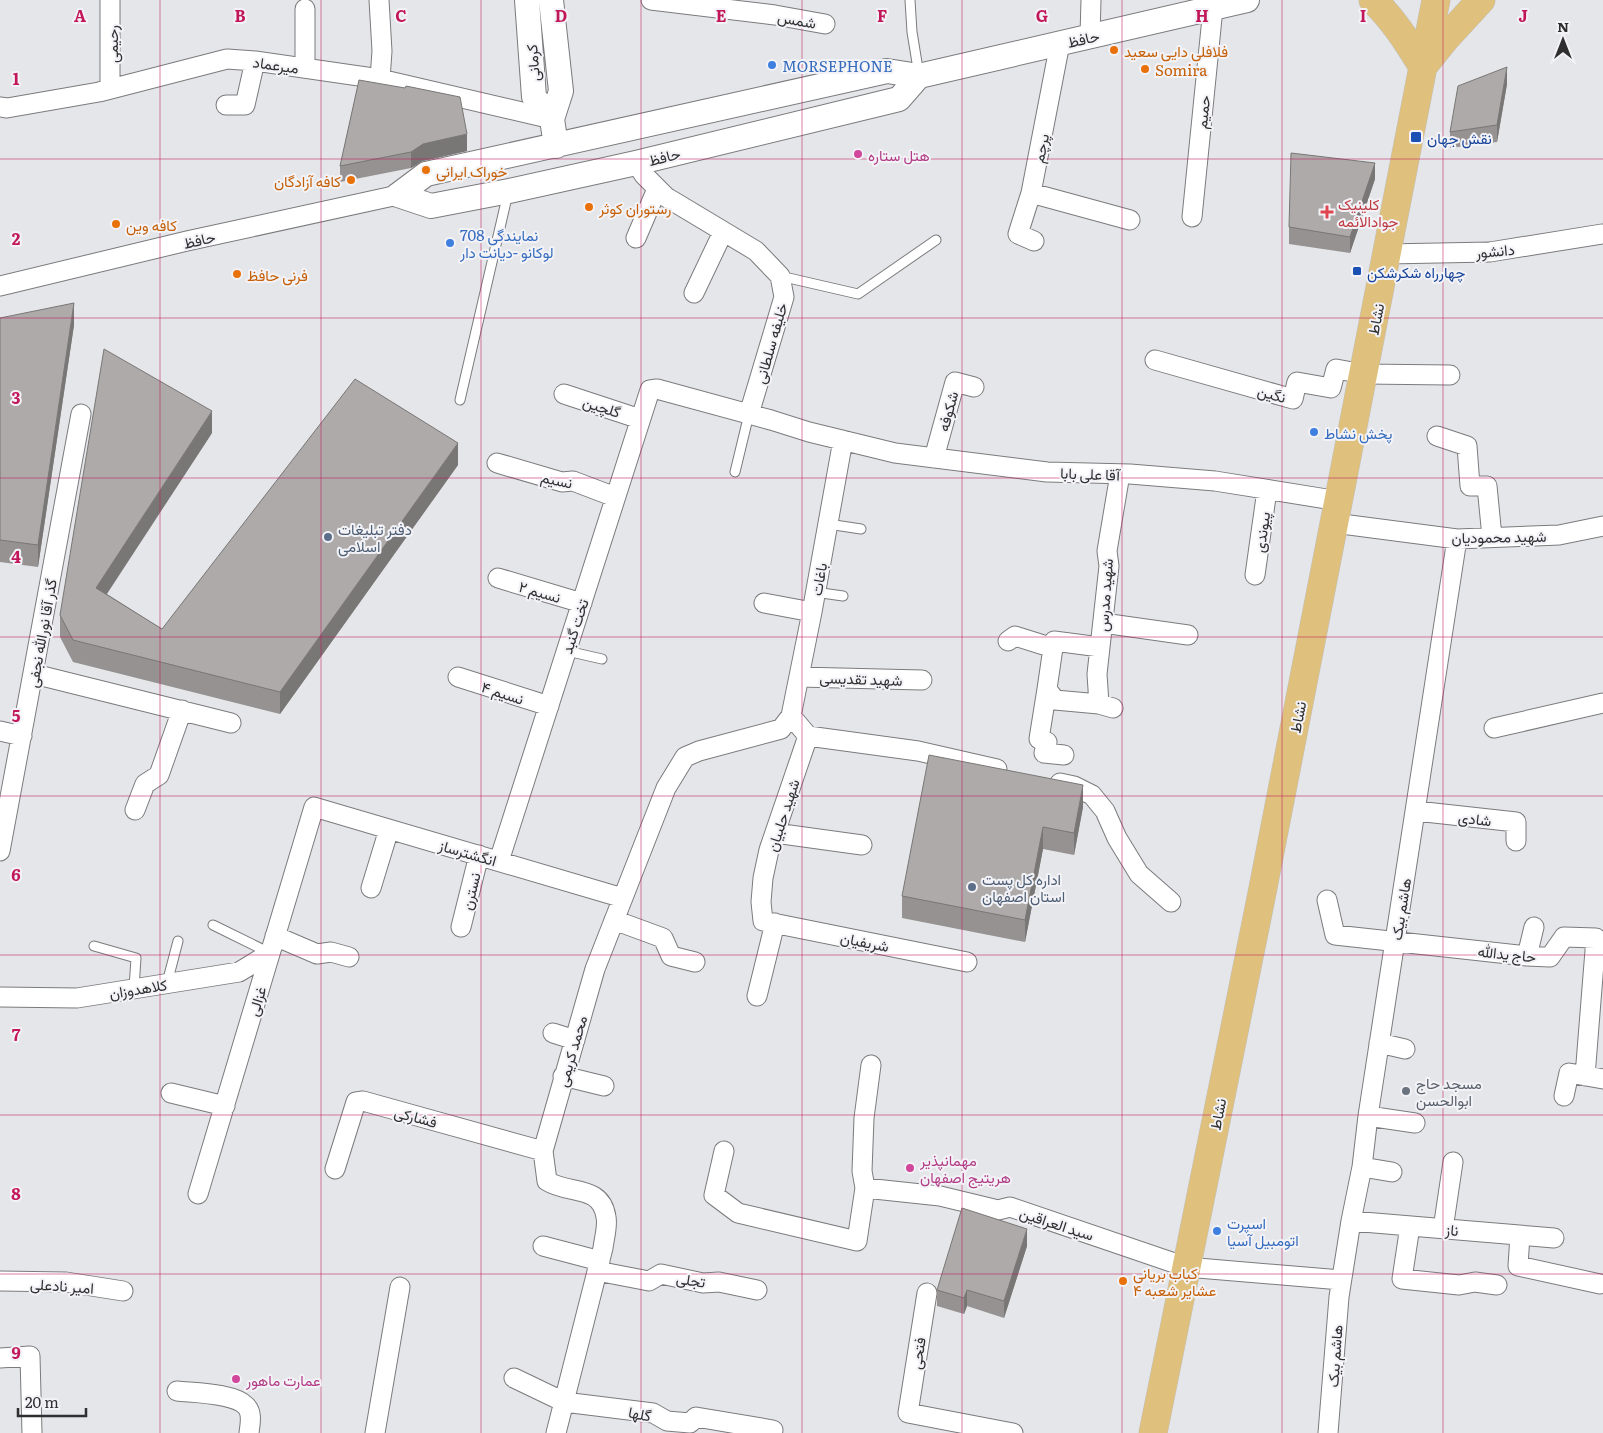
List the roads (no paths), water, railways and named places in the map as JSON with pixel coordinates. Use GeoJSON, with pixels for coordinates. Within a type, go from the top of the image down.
{"type":"FeatureCollection","features":[{"type":"Feature","properties":{"kind":"main road"},"geometry":{"type":"LineString","coordinates":[[1373,0],[1386,12],[1405,37],[1423,67],[1446,38],[1481,0]]}},
{"type":"Feature","properties":{"kind":"main road","name":"نشاط"},"geometry":{"type":"LineString","coordinates":[[1153,1433],[1262,893],[1436,0]]}},
{"type":"Feature","properties":{"kind":"street","name":"رحیمی"},"geometry":{"type":"LineString","coordinates":[[110,0],[110,89]]}},
{"type":"Feature","properties":{"kind":"street"},"geometry":{"type":"LineString","coordinates":[[379,0],[382,51],[380,79]]}},
{"type":"Feature","properties":{"kind":"street","name":"کرمانی"},"geometry":{"type":"LineString","coordinates":[[527,0],[534,97],[552,120]]}},
{"type":"Feature","properties":{"kind":"street","name":"کرمانی"},"geometry":{"type":"LineString","coordinates":[[550,0],[560,91],[552,120],[556,146]]}},
{"type":"Feature","properties":{"kind":"street","name":"شمس"},"geometry":{"type":"LineString","coordinates":[[651,0],[776,8],[825,24]]}},
{"type":"Feature","properties":{"kind":"street"},"geometry":{"type":"LineString","coordinates":[[1090,36],[1091,0]]}},
{"type":"Feature","properties":{"kind":"street","name":"حافظ"},"geometry":{"type":"LineString","coordinates":[[0,286],[197,239],[398,195],[426,174],[887,71],[919,76],[1247,0]]}},
{"type":"Feature","properties":{"kind":"street","name":"حمیم"},"geometry":{"type":"LineString","coordinates":[[1192,217],[1213,8]]}},
{"type":"Feature","properties":{"kind":"street"},"geometry":{"type":"LineString","coordinates":[[305,9],[305,68]]}},
{"type":"Feature","properties":{"kind":"street","name":"پرچم"},"geometry":{"type":"LineString","coordinates":[[1034,241],[1018,234],[1031,194],[1060,43]]}},
{"type":"Feature","properties":{"kind":"street","name":"میرعماد"},"geometry":{"type":"LineString","coordinates":[[0,107],[7,108],[99,92],[227,59],[255,61],[380,79],[552,120]]}},
{"type":"Feature","properties":{"kind":"street"},"geometry":{"type":"LineString","coordinates":[[226,105],[245,105],[255,61]]}},
{"type":"Feature","properties":{"kind":"street","name":"حافظ"},"geometry":{"type":"LineString","coordinates":[[398,195],[431,206],[636,163],[899,99],[919,76]]}},
{"type":"Feature","properties":{"kind":"street"},"geometry":{"type":"LineString","coordinates":[[636,163],[644,175],[666,197],[756,252],[780,276]]}},
{"type":"Feature","properties":{"kind":"street"},"geometry":{"type":"LineString","coordinates":[[636,238],[657,189]]}},
{"type":"Feature","properties":{"kind":"street"},"geometry":{"type":"LineString","coordinates":[[1031,194],[1130,220]]}},
{"type":"Feature","properties":{"kind":"street"},"geometry":{"type":"LineString","coordinates":[[694,293],[723,232]]}},
{"type":"Feature","properties":{"kind":"street","name":"دانشور"},"geometry":{"type":"LineString","coordinates":[[1387,254],[1490,252],[1602,234]]}},
{"type":"Feature","properties":{"kind":"street","name":"خلیفه سلطانی"},"geometry":{"type":"LineString","coordinates":[[749,414],[784,297],[780,276]]}},
{"type":"Feature","properties":{"kind":"street","name":"نگین"},"geometry":{"type":"LineString","coordinates":[[1154,360],[1293,399],[1297,382],[1331,388],[1336,369],[1364,374]]}},
{"type":"Feature","properties":{"kind":"street"},"geometry":{"type":"LineString","coordinates":[[1364,374],[1450,375]]}},
{"type":"Feature","properties":{"kind":"street","name":"شکوفه"},"geometry":{"type":"LineString","coordinates":[[934,458],[955,382],[974,387]]}},
{"type":"Feature","properties":{"kind":"street","name":"تخت گنبد"},"geometry":{"type":"LineString","coordinates":[[499,862],[650,390],[657,389],[749,414]]}},
{"type":"Feature","properties":{"kind":"street","name":"گلچین"},"geometry":{"type":"LineString","coordinates":[[564,394],[640,419]]}},
{"type":"Feature","properties":{"kind":"street","name":"گذر آقا نورالله نجفی"},"geometry":{"type":"LineString","coordinates":[[0,851],[81,414]]}},
{"type":"Feature","properties":{"kind":"street"},"geometry":{"type":"LineString","coordinates":[[749,414],[843,440]]}},
{"type":"Feature","properties":{"kind":"street"},"geometry":{"type":"LineString","coordinates":[[1437,436],[1467,446],[1470,486],[1487,486],[1492,537]]}},
{"type":"Feature","properties":{"kind":"street","name":"آقا علی بابا"},"geometry":{"type":"LineString","coordinates":[[843,440],[895,454],[1047,472],[1120,474],[1215,481],[1266,490],[1337,512]]}},
{"type":"Feature","properties":{"kind":"street","name":"باغات"},"geometry":{"type":"LineString","coordinates":[[790,716],[812,612],[843,440]]}},
{"type":"Feature","properties":{"kind":"street","name":"نسیم"},"geometry":{"type":"LineString","coordinates":[[497,463],[562,482],[573,481],[615,497]]}},
{"type":"Feature","properties":{"kind":"street","name":"شهید مدرس"},"geometry":{"type":"LineString","coordinates":[[1041,693],[1055,700],[1106,706],[1097,674],[1109,566],[1107,551],[1120,474]]}},
{"type":"Feature","properties":{"kind":"street","name":"پیوندی"},"geometry":{"type":"LineString","coordinates":[[1255,575],[1266,490]]}},
{"type":"Feature","properties":{"kind":"street","name":"شهید محمودیان"},"geometry":{"type":"LineString","coordinates":[[1337,512],[1457,539],[1559,534],[1603,526]]}},
{"type":"Feature","properties":{"kind":"street","name":"هاشم بیک"},"geometry":{"type":"LineString","coordinates":[[1328,1433],[1341,1280],[1362,1167],[1379,1043],[1457,539]]}},
{"type":"Feature","properties":{"kind":"street","name":"نسیم ۲"},"geometry":{"type":"LineString","coordinates":[[498,578],[582,603]]}},
{"type":"Feature","properties":{"kind":"street"},"geometry":{"type":"LineString","coordinates":[[764,603],[812,612]]}},
{"type":"Feature","properties":{"kind":"street"},"geometry":{"type":"LineString","coordinates":[[1103,623],[1188,635]]}},
{"type":"Feature","properties":{"kind":"street"},"geometry":{"type":"LineString","coordinates":[[1008,641],[1014,636],[1053,648]]}},
{"type":"Feature","properties":{"kind":"street"},"geometry":{"type":"LineString","coordinates":[[1064,755],[1044,753],[1047,742],[1039,740],[1041,693],[1055,640],[1100,647]]}},
{"type":"Feature","properties":{"kind":"street"},"geometry":{"type":"LineString","coordinates":[[34,674],[231,723]]}},
{"type":"Feature","properties":{"kind":"street","name":"نسیم ۴"},"geometry":{"type":"LineString","coordinates":[[458,677],[549,706]]}},
{"type":"Feature","properties":{"kind":"street","name":"شهید تقدیسی"},"geometry":{"type":"LineString","coordinates":[[799,677],[922,680]]}},
{"type":"Feature","properties":{"kind":"street"},"geometry":{"type":"LineString","coordinates":[[1494,728],[1603,704]]}},
{"type":"Feature","properties":{"kind":"street"},"geometry":{"type":"LineString","coordinates":[[135,810],[145,784],[159,775],[182,710]]}},
{"type":"Feature","properties":{"kind":"street"},"geometry":{"type":"LineString","coordinates":[[790,716],[808,736],[918,751],[1010,772]]}},
{"type":"Feature","properties":{"kind":"street","name":"محمد کریمی"},"geometry":{"type":"LineString","coordinates":[[556,1433],[599,1266],[606,1218],[602,1204],[594,1194],[556,1186],[547,1180],[543,1151],[594,969],[666,788],[685,757],[699,751],[781,729],[790,716]]}},
{"type":"Feature","properties":{"kind":"street"},"geometry":{"type":"LineString","coordinates":[[0,731],[22,736]]}},
{"type":"Feature","properties":{"kind":"street","name":"شهید حلبیان"},"geometry":{"type":"LineString","coordinates":[[757,996],[769,922],[761,902],[769,850],[808,736]]}},
{"type":"Feature","properties":{"kind":"street"},"geometry":{"type":"LineString","coordinates":[[1047,780],[1074,786],[1092,795],[1105,811],[1117,838],[1139,874],[1171,902]]}},
{"type":"Feature","properties":{"kind":"street","name":"انگشترساز"},"geometry":{"type":"LineString","coordinates":[[314,807],[623,898]]}},
{"type":"Feature","properties":{"kind":"street","name":"غزالی"},"geometry":{"type":"LineString","coordinates":[[198,1194],[314,807]]}},
{"type":"Feature","properties":{"kind":"street","name":"شادی"},"geometry":{"type":"LineString","coordinates":[[1416,811],[1516,822],[1516,841]]}},
{"type":"Feature","properties":{"kind":"street"},"geometry":{"type":"LineString","coordinates":[[371,888],[389,829]]}},
{"type":"Feature","properties":{"kind":"street"},"geometry":{"type":"LineString","coordinates":[[775,833],[862,846]]}},
{"type":"Feature","properties":{"kind":"street","name":"نسترن"},"geometry":{"type":"LineString","coordinates":[[461,926],[479,856]]}},
{"type":"Feature","properties":{"kind":"street","name":"حاج یدالله"},"geometry":{"type":"LineString","coordinates":[[1327,900],[1335,935],[1550,957],[1564,937],[1596,938],[1594,1078]]}},
{"type":"Feature","properties":{"kind":"street"},"geometry":{"type":"LineString","coordinates":[[614,920],[663,938],[671,956],[694,962]]}},
{"type":"Feature","properties":{"kind":"street","name":"شریفیان"},"geometry":{"type":"LineString","coordinates":[[769,922],[967,962]]}},
{"type":"Feature","properties":{"kind":"street"},"geometry":{"type":"LineString","coordinates":[[1527,956],[1534,926]]}},
{"type":"Feature","properties":{"kind":"street"},"geometry":{"type":"LineString","coordinates":[[273,945],[317,954],[332,952],[349,957]]}},
{"type":"Feature","properties":{"kind":"street","name":"کلاهدوزان"},"geometry":{"type":"LineString","coordinates":[[0,997],[77,998],[239,972],[273,945]]}},
{"type":"Feature","properties":{"kind":"street"},"geometry":{"type":"LineString","coordinates":[[553,1032],[575,1040]]}},
{"type":"Feature","properties":{"kind":"street"},"geometry":{"type":"LineString","coordinates":[[1379,1043],[1405,1048]]}},
{"type":"Feature","properties":{"kind":"street"},"geometry":{"type":"LineString","coordinates":[[724,1151],[714,1195],[738,1212],[857,1241],[865,1188],[862,1170],[863,1136],[871,1065]]}},
{"type":"Feature","properties":{"kind":"street"},"geometry":{"type":"LineString","coordinates":[[1564,1096],[1568,1073],[1594,1078]]}},
{"type":"Feature","properties":{"kind":"street"},"geometry":{"type":"LineString","coordinates":[[563,1076],[604,1086]]}},
{"type":"Feature","properties":{"kind":"street"},"geometry":{"type":"LineString","coordinates":[[171,1093],[225,1106]]}},
{"type":"Feature","properties":{"kind":"street","name":"فشارکی"},"geometry":{"type":"LineString","coordinates":[[335,1169],[356,1102],[363,1101],[543,1151]]}},
{"type":"Feature","properties":{"kind":"street"},"geometry":{"type":"LineString","coordinates":[[1368,1116],[1415,1123]]}},
{"type":"Feature","properties":{"kind":"street"},"geometry":{"type":"LineString","coordinates":[[1443,1228],[1453,1162]]}},
{"type":"Feature","properties":{"kind":"street"},"geometry":{"type":"LineString","coordinates":[[1362,1167],[1392,1172]]}},
{"type":"Feature","properties":{"kind":"street","name":"سید العراقین"},"geometry":{"type":"LineString","coordinates":[[865,1188],[940,1196],[998,1210],[1010,1207],[1186,1267]]}},
{"type":"Feature","properties":{"kind":"street","name":"ناز"},"geometry":{"type":"LineString","coordinates":[[1351,1221],[1554,1238]]}},
{"type":"Feature","properties":{"kind":"street"},"geometry":{"type":"LineString","coordinates":[[1410,1226],[1402,1280],[1459,1285],[1475,1282],[1498,1285]]}},
{"type":"Feature","properties":{"kind":"street"},"geometry":{"type":"LineString","coordinates":[[1520,1235],[1518,1266],[1600,1284]]}},
{"type":"Feature","properties":{"kind":"street","name":"تجلی"},"geometry":{"type":"LineString","coordinates":[[543,1246],[649,1281],[661,1274],[703,1283],[719,1282],[757,1290]]}},
{"type":"Feature","properties":{"kind":"street"},"geometry":{"type":"LineString","coordinates":[[1186,1267],[1341,1280]]}},
{"type":"Feature","properties":{"kind":"street","name":"امیر نادعلی"},"geometry":{"type":"LineString","coordinates":[[0,1281],[66,1282],[123,1291]]}},
{"type":"Feature","properties":{"kind":"street"},"geometry":{"type":"LineString","coordinates":[[375,1433],[400,1286]]}},
{"type":"Feature","properties":{"kind":"street","name":"فتحی"},"geometry":{"type":"LineString","coordinates":[[927,1293],[908,1413],[1013,1433]]}},
{"type":"Feature","properties":{"kind":"street"},"geometry":{"type":"LineString","coordinates":[[0,1358],[30,1356],[32,1433]]}},
{"type":"Feature","properties":{"kind":"street","name":"گلها"},"geometry":{"type":"LineString","coordinates":[[514,1378],[564,1402],[653,1413],[667,1421],[690,1423],[696,1418],[773,1430]]}},
{"type":"Feature","properties":{"kind":"street"},"geometry":{"type":"LineString","coordinates":[[177,1391],[235,1398],[248,1407],[251,1417],[250,1433]]}},
{"type":"Feature","properties":{"kind":"lane"},"geometry":{"type":"LineString","coordinates":[[910,0],[912,32],[919,76]]}},
{"type":"Feature","properties":{"kind":"lane"},"geometry":{"type":"LineString","coordinates":[[460,400],[509,191]]}},
{"type":"Feature","properties":{"kind":"lane"},"geometry":{"type":"LineString","coordinates":[[780,276],[858,294],[936,240]]}},
{"type":"Feature","properties":{"kind":"lane"},"geometry":{"type":"LineString","coordinates":[[734,472],[749,414]]}},
{"type":"Feature","properties":{"kind":"lane"},"geometry":{"type":"LineString","coordinates":[[828,524],[861,529]]}},
{"type":"Feature","properties":{"kind":"lane"},"geometry":{"type":"LineString","coordinates":[[815,592],[843,596]]}},
{"type":"Feature","properties":{"kind":"lane"},"geometry":{"type":"LineString","coordinates":[[566,651],[602,659]]}},
{"type":"Feature","properties":{"kind":"lane"},"geometry":{"type":"LineString","coordinates":[[213,925],[273,945]]}},
{"type":"Feature","properties":{"kind":"lane"},"geometry":{"type":"LineString","coordinates":[[167,983],[178,941]]}},
{"type":"Feature","properties":{"kind":"lane"},"geometry":{"type":"LineString","coordinates":[[94,946],[136,958],[134,988]]}},
{"type":"Feature","properties":{"kind":"place","name":"فلافلی دایی سعید"},"geometry":{"type":"Point","coordinates":[1114,50]}},
{"type":"Feature","properties":{"kind":"place","name":"MORSEPHONE"},"geometry":{"type":"Point","coordinates":[772,65]}},
{"type":"Feature","properties":{"kind":"place","name":"Somira"},"geometry":{"type":"Point","coordinates":[1145,69]}},
{"type":"Feature","properties":{"kind":"place","name":"نقش جهان"},"geometry":{"type":"Point","coordinates":[1416,137]}},
{"type":"Feature","properties":{"kind":"place","name":"هتل ستاره"},"geometry":{"type":"Point","coordinates":[858,154]}},
{"type":"Feature","properties":{"kind":"place","name":"خوراک ایرانی"},"geometry":{"type":"Point","coordinates":[426,170]}},
{"type":"Feature","properties":{"kind":"place","name":"کافه آزادگان"},"geometry":{"type":"Point","coordinates":[351,180]}},
{"type":"Feature","properties":{"kind":"place","name":"رستوران کوثر"},"geometry":{"type":"Point","coordinates":[589,207]}},
{"type":"Feature","properties":{"kind":"place","name":"کلینیک جوادالائمه"},"geometry":{"type":"Point","coordinates":[1327,212]}},
{"type":"Feature","properties":{"kind":"place","name":"کافه وین"},"geometry":{"type":"Point","coordinates":[116,224]}},
{"type":"Feature","properties":{"kind":"place","name":"نمایندگی 708 لوکانو -دیانت دار"},"geometry":{"type":"Point","coordinates":[450,243]}},
{"type":"Feature","properties":{"kind":"place","name":"چهارراه شکرشکن"},"geometry":{"type":"Point","coordinates":[1357,271]}},
{"type":"Feature","properties":{"kind":"place","name":"فرنی حافظ"},"geometry":{"type":"Point","coordinates":[237,274]}},
{"type":"Feature","properties":{"kind":"place","name":"پخش نشاط"},"geometry":{"type":"Point","coordinates":[1314,432]}},
{"type":"Feature","properties":{"kind":"place","name":"دفتر تبلیغات اسلامی"},"geometry":{"type":"Point","coordinates":[328,537]}},
{"type":"Feature","properties":{"kind":"place","name":"اداره کل پست استان اصفهان"},"geometry":{"type":"Point","coordinates":[972,887]}},
{"type":"Feature","properties":{"kind":"place","name":"مسجد حاج ابوالحسن"},"geometry":{"type":"Point","coordinates":[1406,1091]}},
{"type":"Feature","properties":{"kind":"place","name":"مهمانپذیر هریتیج اصفهان"},"geometry":{"type":"Point","coordinates":[910,1168]}},
{"type":"Feature","properties":{"kind":"place","name":"اسپرت اتومبیل آسیا"},"geometry":{"type":"Point","coordinates":[1217,1231]}},
{"type":"Feature","properties":{"kind":"place","name":"کباب بریانی عشایر شعبه ۴"},"geometry":{"type":"Point","coordinates":[1123,1281]}},
{"type":"Feature","properties":{"kind":"place","name":"عمارت ماهور"},"geometry":{"type":"Point","coordinates":[236,1379]}}]}
